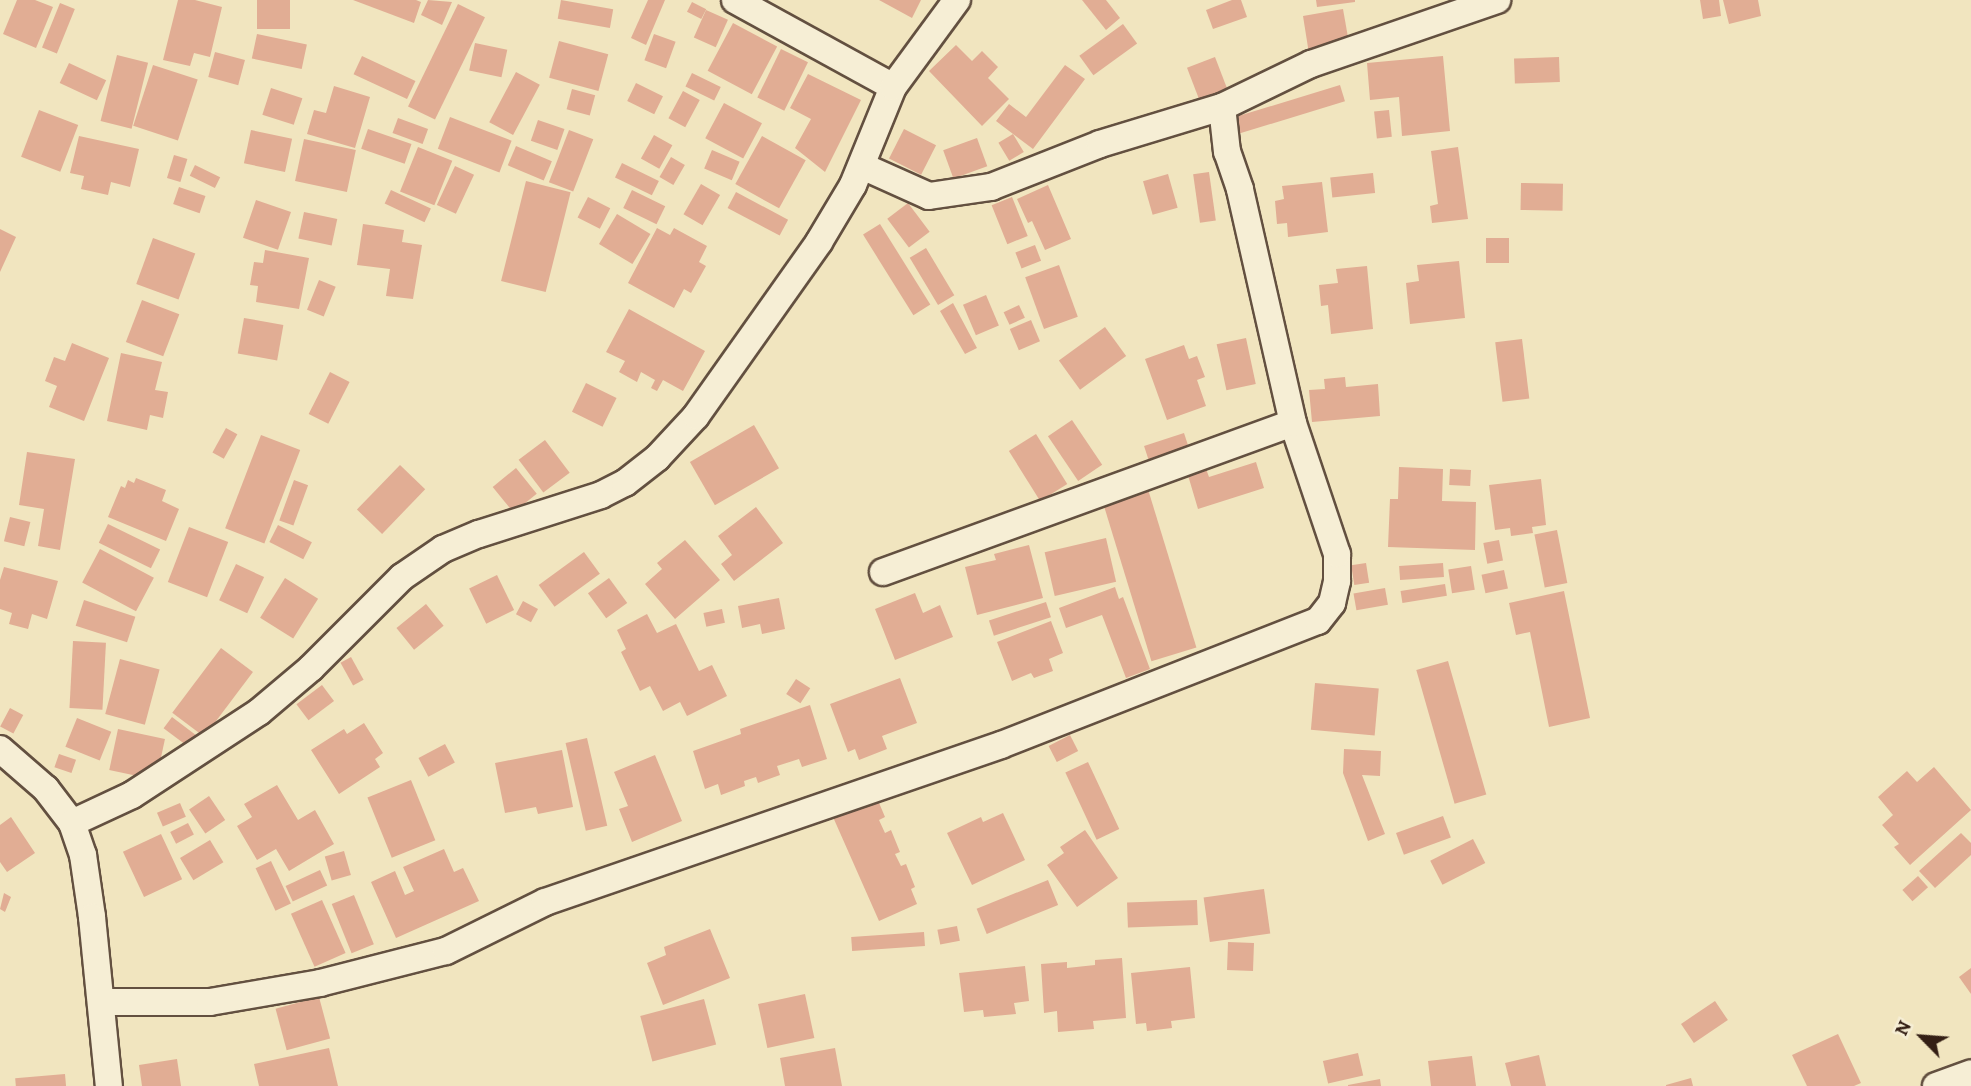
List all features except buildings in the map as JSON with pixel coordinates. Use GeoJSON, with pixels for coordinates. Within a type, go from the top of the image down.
{"type":"FeatureCollection","features":[{"type":"Feature","properties":{"kind":"street"},"geometry":{"type":"LineString","coordinates":[[734,0],[894,87]]}},
{"type":"Feature","properties":{"kind":"street"},"geometry":{"type":"LineString","coordinates":[[72,823],[132,795],[259,712],[311,668],[402,577],[443,549],[479,534],[601,495],[625,483],[657,458],[696,416],[819,242],[862,166],[894,87],[957,0]]}},
{"type":"Feature","properties":{"kind":"street"},"geometry":{"type":"LineString","coordinates":[[862,166],[929,196],[990,187],[1100,144],[1222,107],[1311,64],[1497,0]]}},
{"type":"Feature","properties":{"kind":"street"},"geometry":{"type":"LineString","coordinates":[[101,1002],[210,1002],[320,983],[446,951],[545,902],[1001,745],[1297,632],[1318,621],[1332,603],[1337,568],[1336,554],[1293,423],[1240,189],[1227,152],[1222,107]]}},
{"type":"Feature","properties":{"kind":"street"},"geometry":{"type":"LineString","coordinates":[[883,572],[1293,423]]}},
{"type":"Feature","properties":{"kind":"street"},"geometry":{"type":"LineString","coordinates":[[0,749],[46,789],[72,823],[83,855],[109,1086]]}},
{"type":"Feature","properties":{"kind":"street"},"geometry":{"type":"LineString","coordinates":[[1936,1086],[1971,1073]]}}]}
